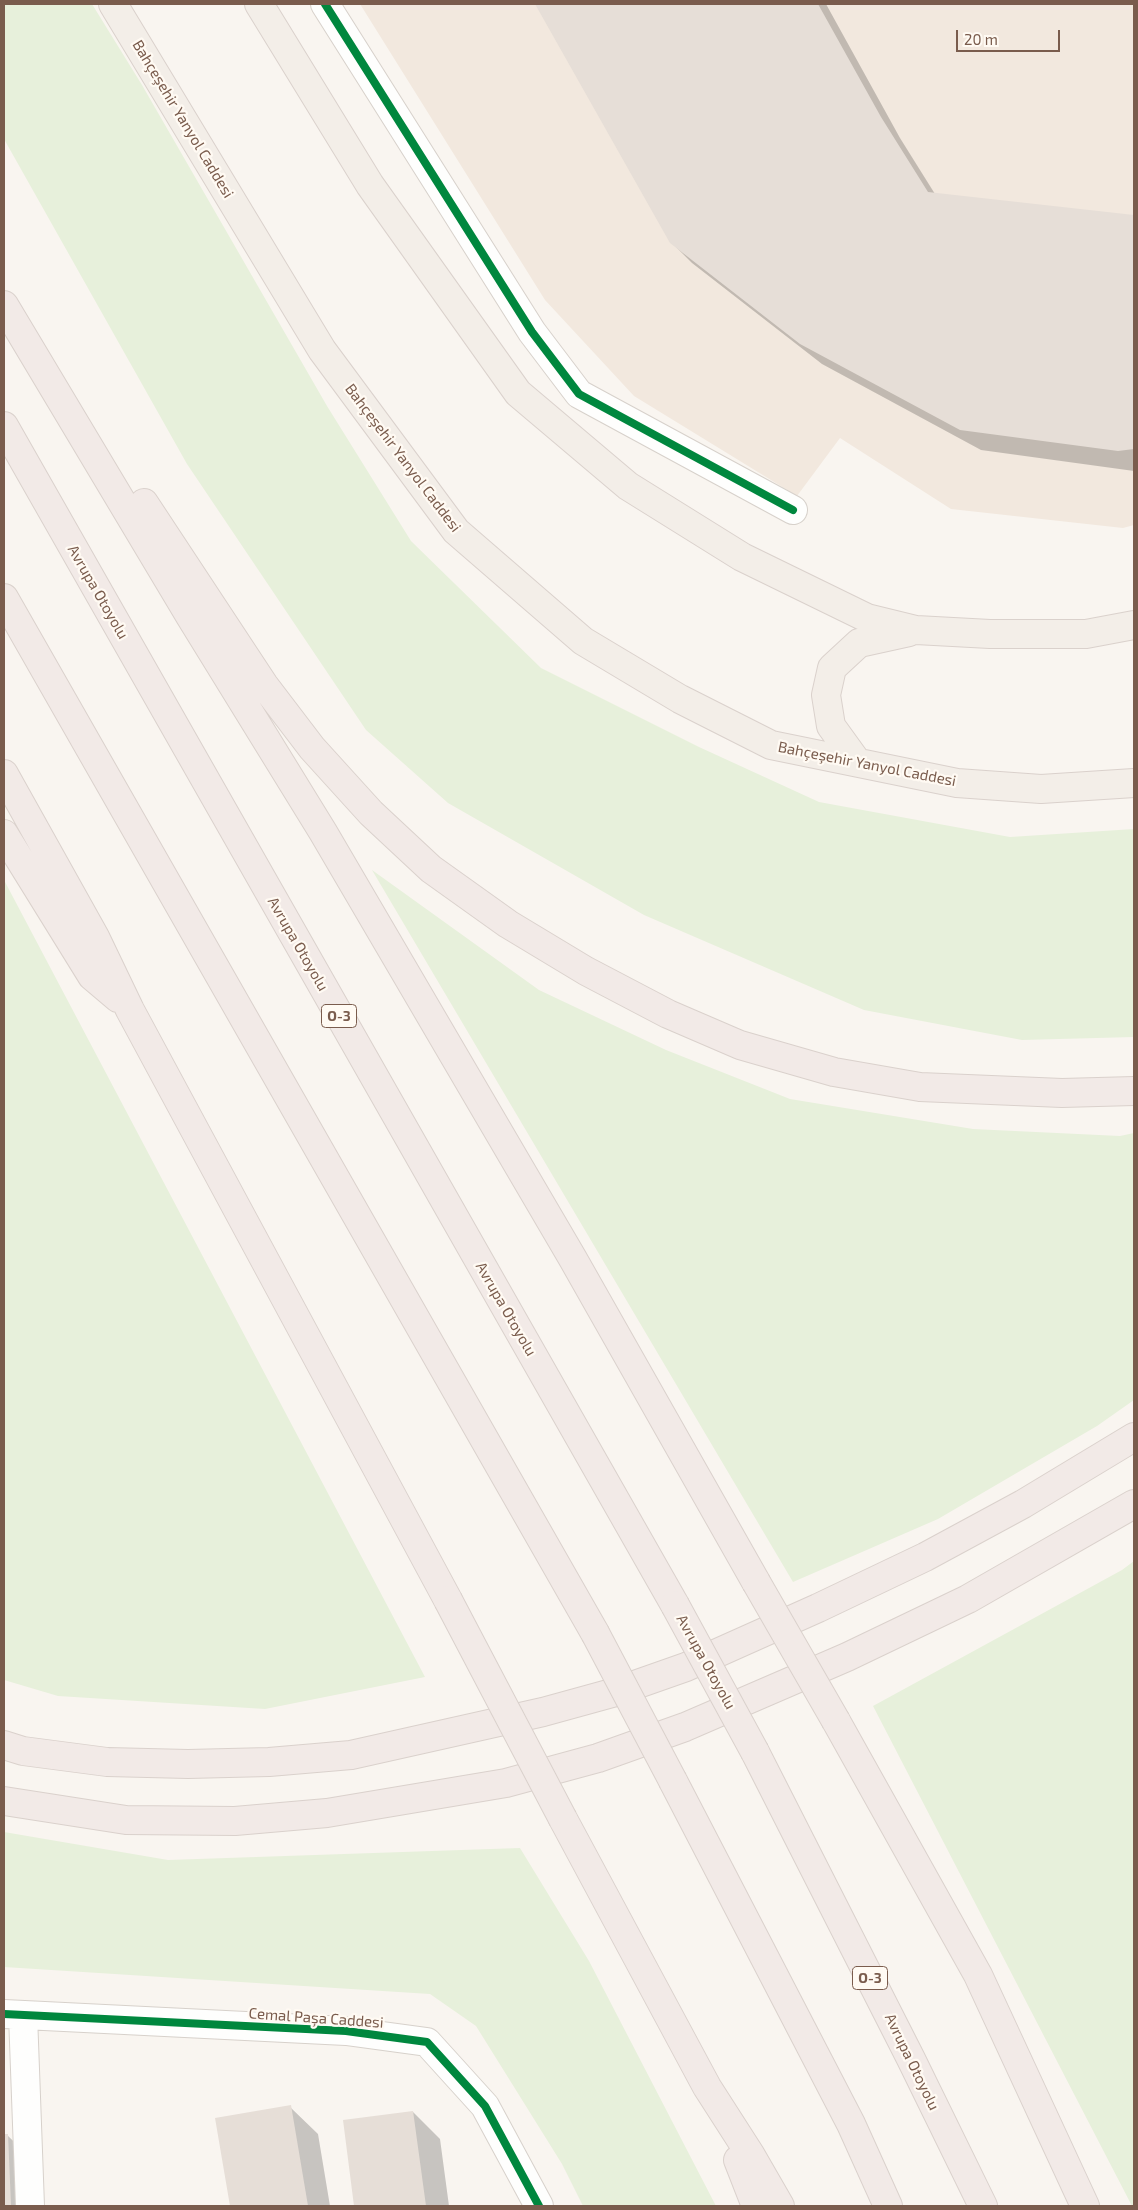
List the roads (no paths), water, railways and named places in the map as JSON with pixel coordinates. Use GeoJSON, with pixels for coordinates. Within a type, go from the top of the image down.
{"type":"FeatureCollection","features":[{"type":"Feature","properties":{"kind":"highway"},"geometry":{"type":"LineString","coordinates":[[4,305],[323,832],[573,1259],[836,1721],[978,1976],[1085,2206]]}},
{"type":"Feature","properties":{"kind":"highway"},"geometry":{"type":"LineString","coordinates":[[25,342],[88,413],[158,527],[264,685],[312,748],[371,813],[431,869],[508,924],[586,971],[668,1014],[740,1045],[834,1072],[920,1087],[1062,1093],[1134,1091]]}},
{"type":"Feature","properties":{"kind":"highway","name":"Avrupa Otoyolu"},"geometry":{"type":"LineString","coordinates":[[4,426],[675,1605],[755,1752],[911,2059],[982,2206]]}},
{"type":"Feature","properties":{"kind":"highway"},"geometry":{"type":"LineString","coordinates":[[4,598],[595,1632],[851,2124],[888,2206]]}},
{"type":"Feature","properties":{"kind":"highway"},"geometry":{"type":"LineString","coordinates":[[4,774],[95,937],[130,1010],[448,1600],[707,2087],[750,2154],[780,2206]]}},
{"type":"Feature","properties":{"kind":"highway"},"geometry":{"type":"LineString","coordinates":[[4,834],[92,976],[130,1010]]}},
{"type":"Feature","properties":{"kind":"highway"},"geometry":{"type":"LineString","coordinates":[[4,1745],[23,1751],[107,1762],[188,1764],[269,1762],[351,1755],[543,1712],[612,1693],[686,1667],[818,1608],[926,1557],[1023,1504],[1134,1437]]}},
{"type":"Feature","properties":{"kind":"highway"},"geometry":{"type":"LineString","coordinates":[[4,1802],[126,1820],[235,1821],[328,1813],[506,1783],[598,1758],[685,1727],[829,1665],[968,1598],[1134,1504]]}},
{"type":"Feature","properties":{"kind":"highway"},"geometry":{"type":"LineString","coordinates":[[707,2087],[756,2206]]}},
{"type":"Feature","properties":{"kind":"main road","name":"Bahçeşehir Yanyol Caddesi"},"geometry":{"type":"LineString","coordinates":[[113,4],[322,350],[456,531],[584,641],[680,699],[771,745],[967,784],[1041,789],[1134,783]]}},
{"type":"Feature","properties":{"kind":"main road"},"geometry":{"type":"LineString","coordinates":[[259,4],[370,185],[518,393],[628,486],[742,557],[867,618],[916,630],[990,634],[1086,634],[1134,626]]}},
{"type":"Feature","properties":{"kind":"main road"},"geometry":{"type":"LineString","coordinates":[[857,762],[831,726],[826,695],[832,668],[859,643],[916,630]]}},
{"type":"Feature","properties":{"kind":"street"},"geometry":{"type":"LineString","coordinates":[[325,4],[532,332],[579,394],[793,510]]}},
{"type":"Feature","properties":{"kind":"street"},"geometry":{"type":"LineString","coordinates":[[14,2014],[30,2206]]}},
{"type":"Feature","properties":{"kind":"street","name":"Cemal Paşa Caddesi"},"geometry":{"type":"LineString","coordinates":[[14,2014],[346,2031],[427,2042],[485,2106],[539,2206]]}}]}
